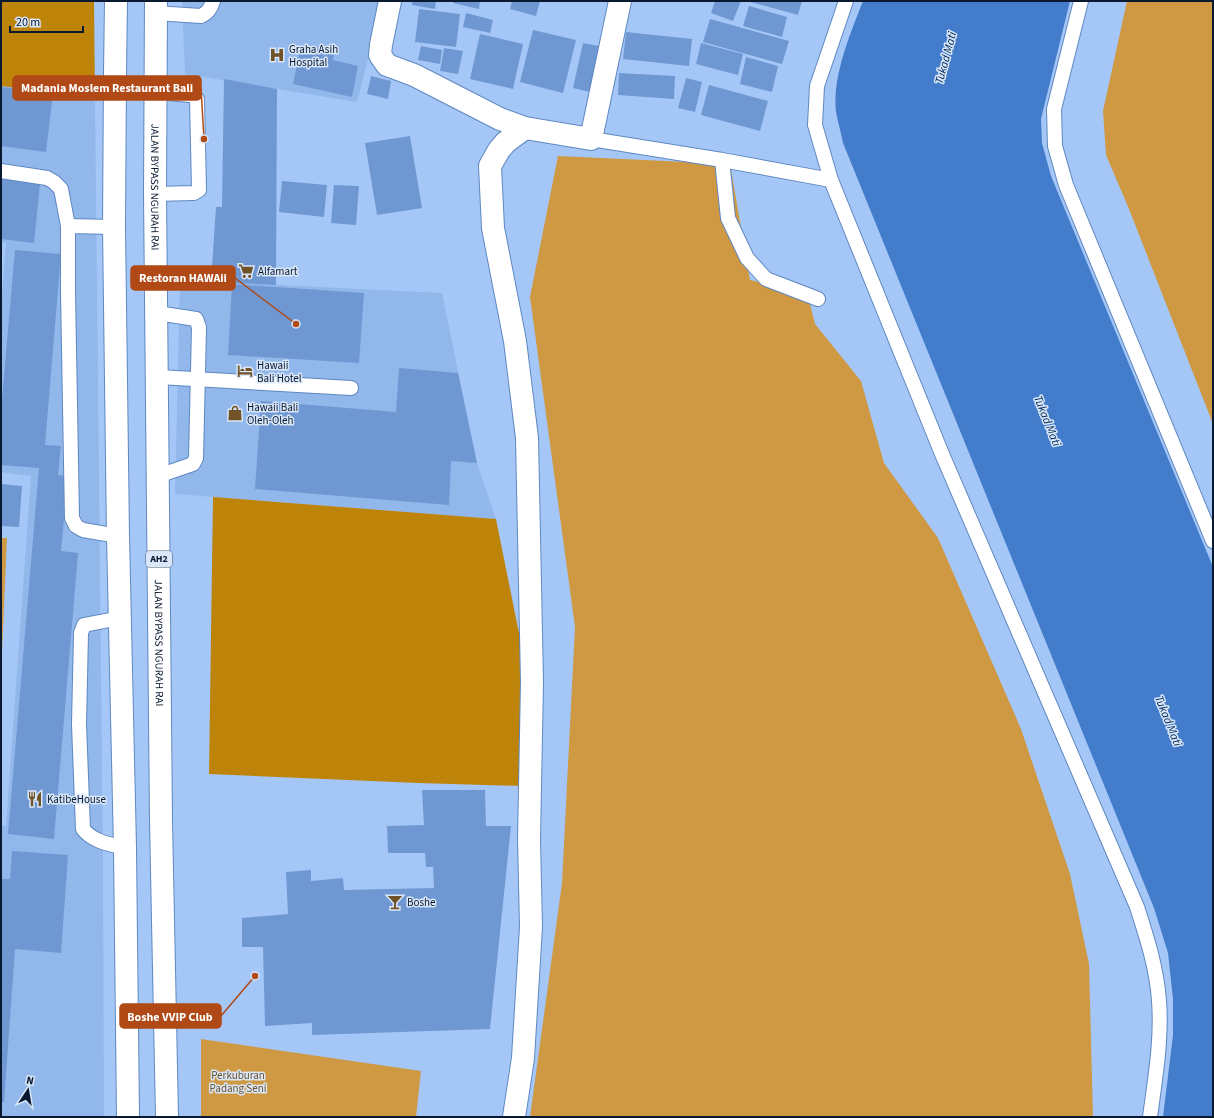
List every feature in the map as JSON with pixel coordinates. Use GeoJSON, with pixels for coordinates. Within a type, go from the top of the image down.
{"type":"FeatureCollection","features":[{"type":"Feature","properties":{"kind":"main road"},"geometry":{"type":"LineString","coordinates":[[116,1],[114,227],[118,536],[125,848],[128,1117]]}},
{"type":"Feature","properties":{"kind":"main road"},"geometry":{"type":"LineString","coordinates":[[390,1],[380,45],[380,55],[387,65],[414,76],[500,119],[525,128],[591,139],[620,1]]}},
{"type":"Feature","properties":{"kind":"main road","name":"JALAN BYPASS NGURAH RAI"},"geometry":{"type":"LineString","coordinates":[[156,7],[157,92],[155,194],[158,377],[161,843],[167,1117]]}},
{"type":"Feature","properties":{"kind":"main road"},"geometry":{"type":"LineString","coordinates":[[514,1117],[524,1058],[532,927],[529,840],[532,682],[528,438],[515,341],[493,228],[490,166],[499,150],[506,142],[525,128]]}},
{"type":"Feature","properties":{"kind":"lane"},"geometry":{"type":"LineString","coordinates":[[156,7],[201,16],[209,11],[213,1]]}},
{"type":"Feature","properties":{"kind":"lane"},"geometry":{"type":"LineString","coordinates":[[846,1],[817,86],[815,125],[831,180],[942,454],[1137,907],[1152,956],[1159,1001],[1159,1044],[1150,1117]]}},
{"type":"Feature","properties":{"kind":"lane"},"geometry":{"type":"LineString","coordinates":[[1081,1],[1054,108],[1055,146],[1066,185],[1213,542]]}},
{"type":"Feature","properties":{"kind":"lane"},"geometry":{"type":"LineString","coordinates":[[155,194],[194,193],[199,190],[197,99],[190,95],[157,92]]}},
{"type":"Feature","properties":{"kind":"lane"},"geometry":{"type":"LineString","coordinates":[[591,139],[722,160],[831,180]]}},
{"type":"Feature","properties":{"kind":"lane"},"geometry":{"type":"LineString","coordinates":[[722,160],[728,218],[748,258],[766,279],[818,299]]}},
{"type":"Feature","properties":{"kind":"lane"},"geometry":{"type":"LineString","coordinates":[[1,171],[47,178],[61,189],[68,226],[72,518],[76,526],[83,530],[118,536]]}},
{"type":"Feature","properties":{"kind":"lane"},"geometry":{"type":"LineString","coordinates":[[68,226],[114,227]]}},
{"type":"Feature","properties":{"kind":"lane"},"geometry":{"type":"LineString","coordinates":[[157,313],[196,318],[199,328],[196,458],[193,464],[158,476]]}},
{"type":"Feature","properties":{"kind":"lane"},"geometry":{"type":"LineString","coordinates":[[158,377],[351,388]]}},
{"type":"Feature","properties":{"kind":"lane"},"geometry":{"type":"LineString","coordinates":[[120,618],[84,625],[81,633],[79,724],[83,829],[88,836],[125,848]]}},
{"type":"Feature","properties":{"kind":"shaded area"},"geometry":{"type":"Polygon","coordinates":[[[1,1],[94,1],[95,98],[1,86],[1,1]]]}},
{"type":"Feature","properties":{"kind":"shaded area","name":"Graha Asih Hospital"},"geometry":{"type":"Polygon","coordinates":[[[182,1],[383,1],[357,102],[185,74],[182,1]]]}},
{"type":"Feature","properties":{"kind":"shaded area"},"geometry":{"type":"Polygon","coordinates":[[[1,86],[95,98],[103,859],[104,1117],[1,1117],[1,825],[6,826],[31,476],[1,472],[1,307],[6,243],[1,243],[1,86]]]}},
{"type":"Feature","properties":{"kind":"shaded area"},"geometry":{"type":"Polygon","coordinates":[[[180,280],[442,293],[477,463],[496,519],[175,494],[180,280]]]}},
{"type":"Feature","properties":{"kind":"shaded area"},"geometry":{"type":"Polygon","coordinates":[[[213,497],[496,519],[521,643],[521,786],[209,774],[213,497]]]}},
{"type":"Feature","properties":{"kind":"green space"},"geometry":{"type":"Polygon","coordinates":[[[1127,1],[1213,1],[1213,424],[1129,209],[1106,155],[1103,111],[1127,1]]]}},
{"type":"Feature","properties":{"kind":"green space"},"geometry":{"type":"Polygon","coordinates":[[[558,156],[730,164],[750,280],[807,292],[815,324],[861,381],[884,463],[938,538],[1021,729],[1070,874],[1089,964],[1093,1117],[530,1117],[562,883],[575,627],[530,297],[558,156]]]}},
{"type":"Feature","properties":{"kind":"green space"},"geometry":{"type":"Polygon","coordinates":[[[1,538],[7,538],[1,675],[1,538]]]}},
{"type":"Feature","properties":{"kind":"green space","name":"Perkuburan Padang Seni"},"geometry":{"type":"Polygon","coordinates":[[[201,1039],[421,1071],[416,1117],[201,1117],[201,1039]]]}},
{"type":"Feature","properties":{"kind":"water","name":"Tukad Mati"},"geometry":{"type":"Polygon","coordinates":[[[863,1],[1070,1],[1041,119],[1042,143],[1051,176],[1213,567],[1213,1117],[1163,1117],[1173,1035],[1173,999],[1168,953],[1154,908],[843,143],[836,112],[835,99],[839,70],[863,1]]]}},
{"type":"Feature","properties":{"kind":"building"},"geometry":{"type":"Polygon","coordinates":[[[412,1],[436,1],[435,9],[412,5],[412,1]]]}},
{"type":"Feature","properties":{"kind":"building"},"geometry":{"type":"Polygon","coordinates":[[[454,1],[480,1],[479,9],[453,3],[454,1]]]}},
{"type":"Feature","properties":{"kind":"building"},"geometry":{"type":"Polygon","coordinates":[[[512,1],[540,1],[536,16],[510,9],[512,1]]]}},
{"type":"Feature","properties":{"kind":"building"},"geometry":{"type":"Polygon","coordinates":[[[715,1],[741,1],[733,21],[711,13],[715,1]]]}},
{"type":"Feature","properties":{"kind":"building"},"geometry":{"type":"Polygon","coordinates":[[[747,1],[802,1],[798,15],[747,1]]]}},
{"type":"Feature","properties":{"kind":"building"},"geometry":{"type":"Polygon","coordinates":[[[749,6],[787,17],[782,37],[743,26],[749,6]]]}},
{"type":"Feature","properties":{"kind":"building"},"geometry":{"type":"Polygon","coordinates":[[[419,9],[460,14],[456,47],[415,42],[419,9]]]}},
{"type":"Feature","properties":{"kind":"building"},"geometry":{"type":"Polygon","coordinates":[[[466,13],[493,20],[490,33],[463,27],[466,13]]]}},
{"type":"Feature","properties":{"kind":"building"},"geometry":{"type":"Polygon","coordinates":[[[710,19],[789,41],[782,64],[703,42],[710,19]]]}},
{"type":"Feature","properties":{"kind":"building"},"geometry":{"type":"Polygon","coordinates":[[[533,30],[576,40],[563,93],[520,82],[533,30]]]}},
{"type":"Feature","properties":{"kind":"building"},"geometry":{"type":"Polygon","coordinates":[[[626,32],[692,39],[689,66],[623,59],[626,32]]]}},
{"type":"Feature","properties":{"kind":"building"},"geometry":{"type":"Polygon","coordinates":[[[480,34],[523,44],[513,89],[470,79],[480,34]]]}},
{"type":"Feature","properties":{"kind":"building"},"geometry":{"type":"Polygon","coordinates":[[[583,43],[610,48],[599,94],[573,88],[583,43]]]}},
{"type":"Feature","properties":{"kind":"building"},"geometry":{"type":"Polygon","coordinates":[[[701,43],[743,54],[738,75],[696,64],[701,43]]]}},
{"type":"Feature","properties":{"kind":"building"},"geometry":{"type":"Polygon","coordinates":[[[421,46],[442,50],[440,64],[418,60],[421,46]]]}},
{"type":"Feature","properties":{"kind":"building"},"geometry":{"type":"Polygon","coordinates":[[[318,48],[334,52],[333,60],[358,66],[352,97],[293,84],[300,51],[315,55],[318,48]]]}},
{"type":"Feature","properties":{"kind":"building"},"geometry":{"type":"Polygon","coordinates":[[[444,48],[463,51],[458,74],[440,71],[444,48]]]}},
{"type":"Feature","properties":{"kind":"building"},"geometry":{"type":"Polygon","coordinates":[[[746,57],[778,66],[772,92],[740,84],[746,57]]]}},
{"type":"Feature","properties":{"kind":"building"},"geometry":{"type":"Polygon","coordinates":[[[619,73],[675,76],[674,99],[618,95],[619,73]]]}},
{"type":"Feature","properties":{"kind":"building"},"geometry":{"type":"Polygon","coordinates":[[[371,76],[391,81],[388,99],[367,94],[371,76]]]}},
{"type":"Feature","properties":{"kind":"building"},"geometry":{"type":"Polygon","coordinates":[[[686,78],[702,82],[695,112],[678,108],[686,78]]]}},
{"type":"Feature","properties":{"kind":"building"},"geometry":{"type":"Polygon","coordinates":[[[224,79],[277,89],[276,285],[211,282],[216,207],[222,207],[224,79]]]}},
{"type":"Feature","properties":{"kind":"building"},"geometry":{"type":"Polygon","coordinates":[[[709,85],[768,101],[760,131],[701,115],[709,85]]]}},
{"type":"Feature","properties":{"kind":"building"},"geometry":{"type":"Polygon","coordinates":[[[1,87],[53,93],[46,152],[1,146],[1,87]]]}},
{"type":"Feature","properties":{"kind":"building"},"geometry":{"type":"Polygon","coordinates":[[[410,136],[422,208],[377,215],[365,143],[410,136]]]}},
{"type":"Feature","properties":{"kind":"building"},"geometry":{"type":"Polygon","coordinates":[[[1,179],[40,184],[34,243],[1,239],[1,179]]]}},
{"type":"Feature","properties":{"kind":"building"},"geometry":{"type":"Polygon","coordinates":[[[282,181],[327,185],[324,217],[279,212],[282,181]]]}},
{"type":"Feature","properties":{"kind":"building"},"geometry":{"type":"Polygon","coordinates":[[[334,185],[359,186],[356,225],[331,223],[334,185]]]}},
{"type":"Feature","properties":{"kind":"building"},"geometry":{"type":"Polygon","coordinates":[[[15,250],[61,254],[45,445],[61,446],[58,475],[68,476],[61,551],[78,553],[54,839],[8,834],[39,468],[1,465],[1,411],[15,250]]]}},
{"type":"Feature","properties":{"kind":"building"},"geometry":{"type":"Polygon","coordinates":[[[232,284],[364,293],[359,363],[228,355],[232,284]]]}},
{"type":"Feature","properties":{"kind":"building"},"geometry":{"type":"Polygon","coordinates":[[[399,368],[458,373],[477,463],[451,461],[449,505],[255,489],[261,401],[396,412],[399,368]]]}},
{"type":"Feature","properties":{"kind":"building"},"geometry":{"type":"Polygon","coordinates":[[[1,484],[22,486],[19,527],[1,526],[1,484]]]}},
{"type":"Feature","properties":{"kind":"building","name":"Boshe"},"geometry":{"type":"Polygon","coordinates":[[[422,790],[485,790],[486,826],[511,826],[490,1029],[312,1035],[312,1023],[265,1026],[263,947],[242,947],[242,918],[288,914],[286,872],[311,870],[311,881],[343,878],[344,890],[434,888],[433,867],[426,867],[425,853],[388,853],[387,826],[424,825],[422,790]]]}},
{"type":"Feature","properties":{"kind":"building"},"geometry":{"type":"Polygon","coordinates":[[[12,851],[68,855],[61,953],[15,949],[4,1102],[1,1102],[1,879],[10,879],[12,851]]]}},
{"type":"Feature","properties":{"kind":"place","name":"Graha Asih Hospital"},"geometry":{"type":"Point","coordinates":[277,55]}},
{"type":"Feature","properties":{"kind":"place","name":"Madania Moslem Restaurant Bali"},"geometry":{"type":"Point","coordinates":[204,139]}},
{"type":"Feature","properties":{"kind":"place","name":"Alfamart"},"geometry":{"type":"Point","coordinates":[246,271]}},
{"type":"Feature","properties":{"kind":"place","name":"Restoran HAWAii"},"geometry":{"type":"Point","coordinates":[296,324]}},
{"type":"Feature","properties":{"kind":"place","name":"Hawaii Bali Hotel"},"geometry":{"type":"Point","coordinates":[245,371]}},
{"type":"Feature","properties":{"kind":"place","name":"Hawaii Bali Oleh-Oleh"},"geometry":{"type":"Point","coordinates":[235,413]}},
{"type":"Feature","properties":{"kind":"place","name":"KatibeHouse"},"geometry":{"type":"Point","coordinates":[35,799]}},
{"type":"Feature","properties":{"kind":"place","name":"Boshe"},"geometry":{"type":"Point","coordinates":[395,902]}},
{"type":"Feature","properties":{"kind":"place","name":"Boshe VVIP Club"},"geometry":{"type":"Point","coordinates":[255,976]}}]}
